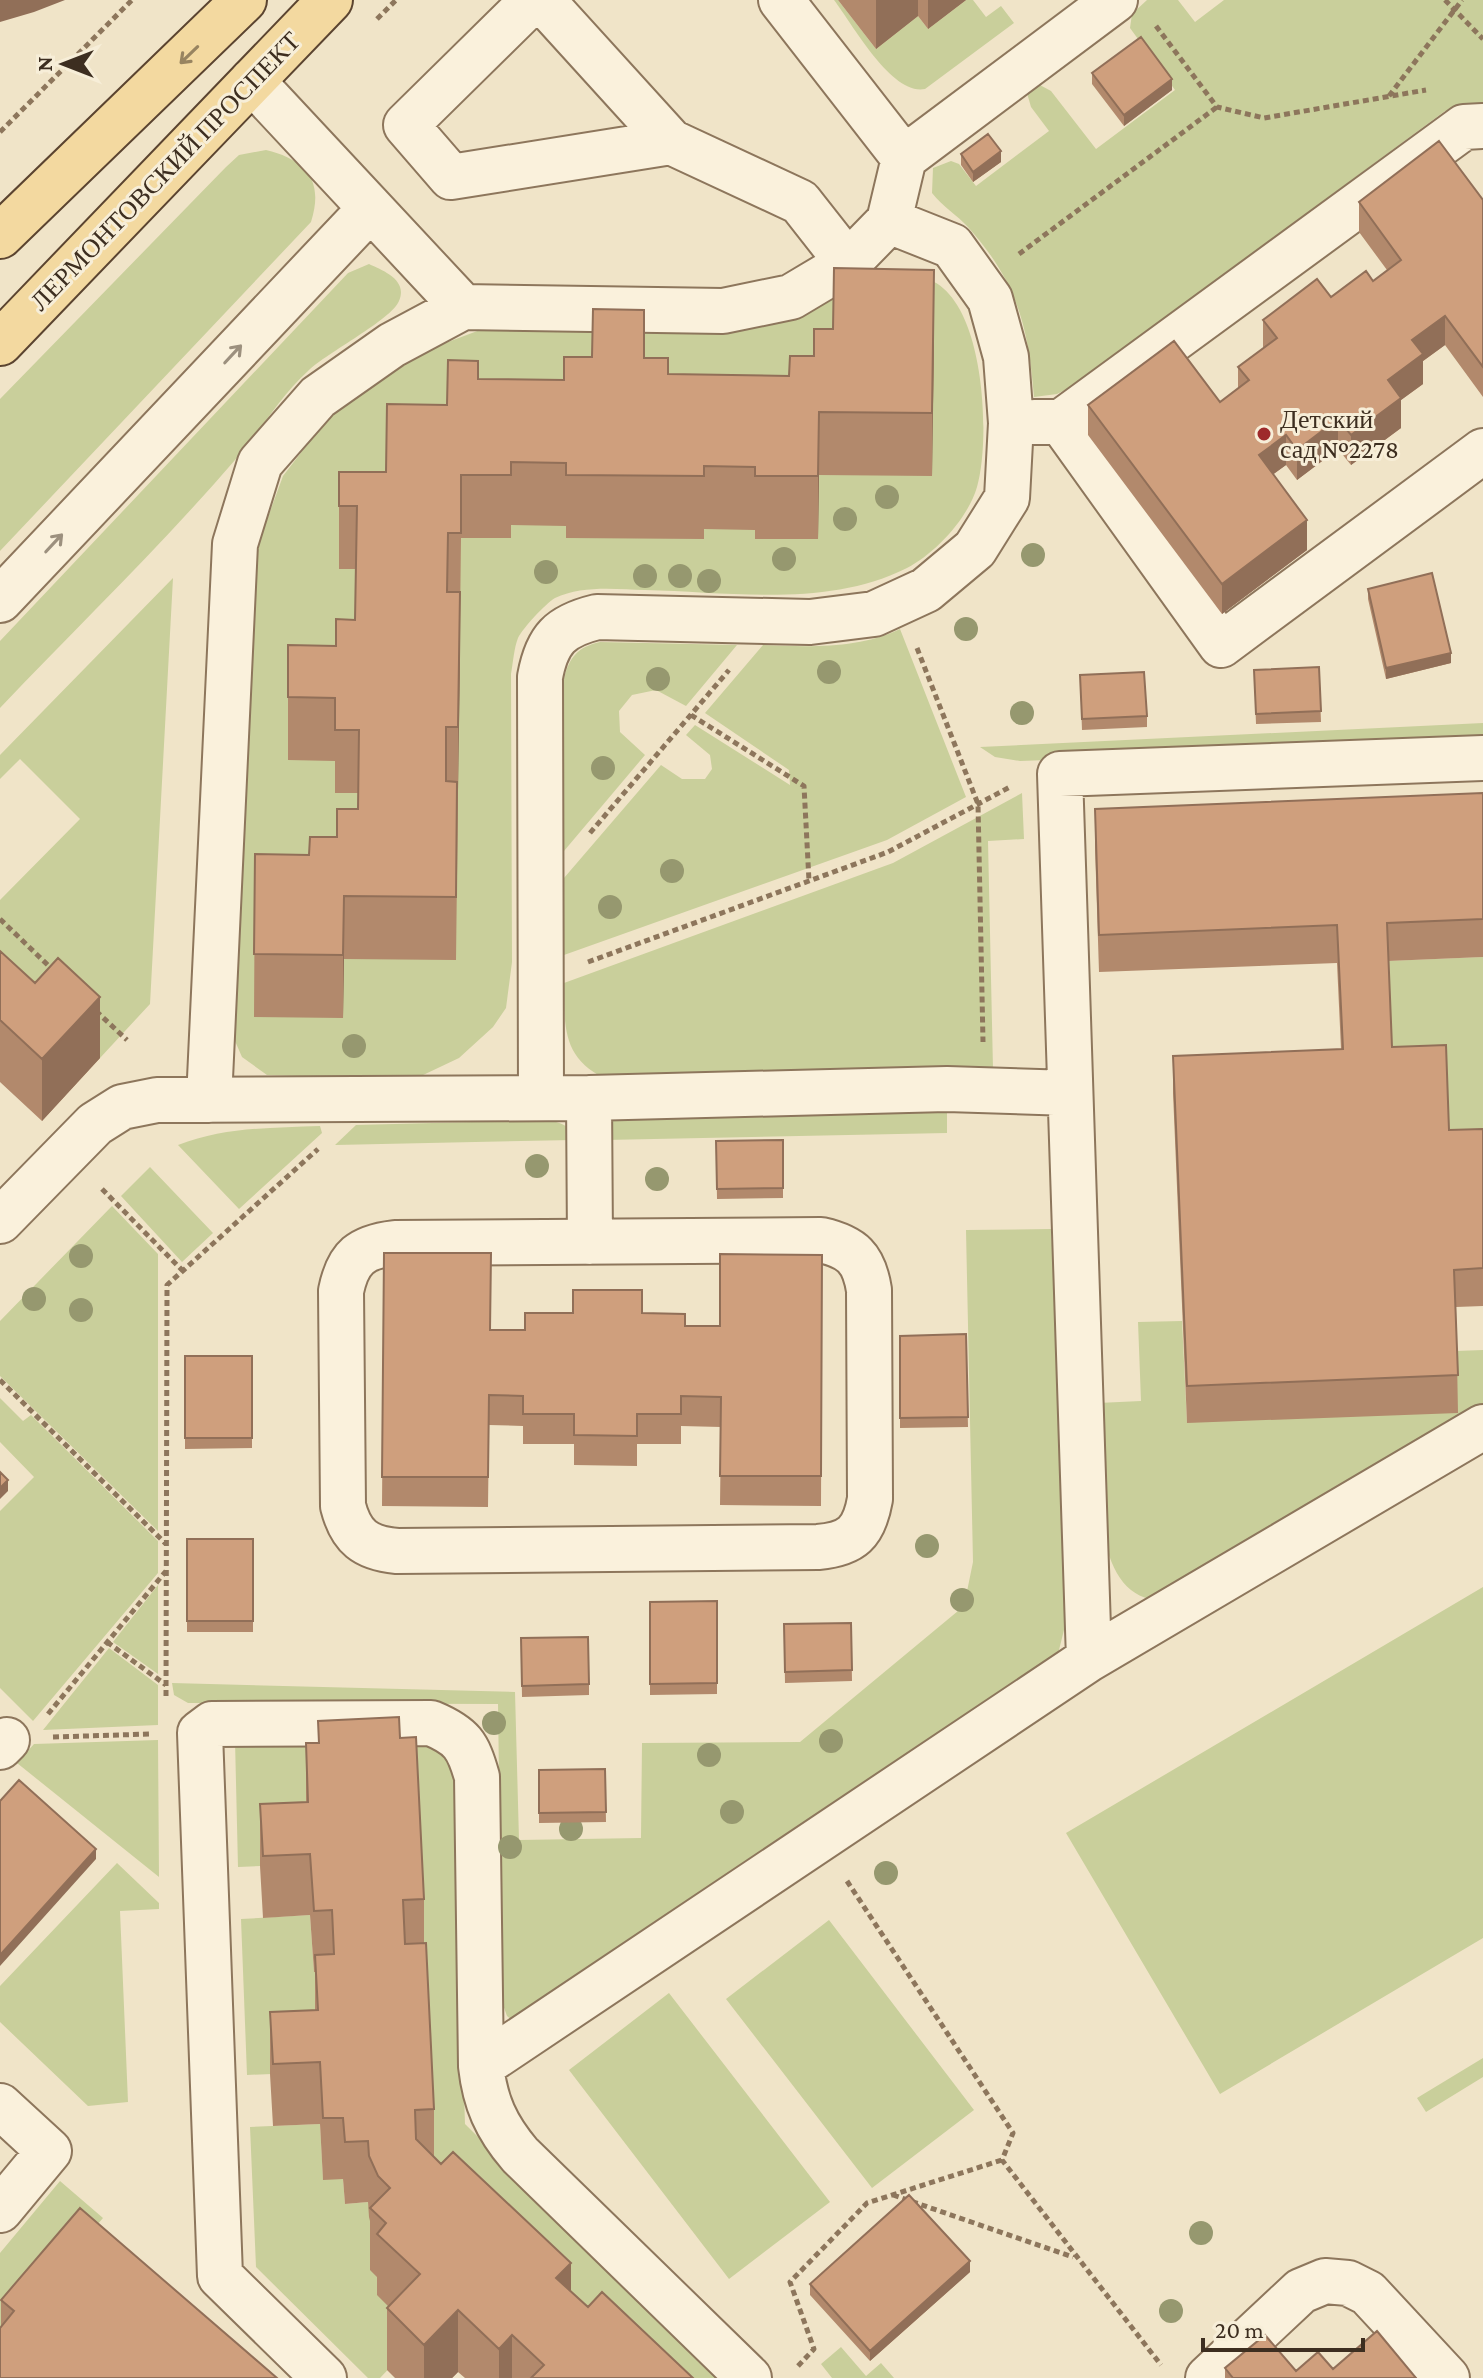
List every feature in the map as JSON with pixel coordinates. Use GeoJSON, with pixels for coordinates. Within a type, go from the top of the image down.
{"type":"FeatureCollection","features":[{"type":"Feature","properties":{"kind":"main road"},"geometry":{"type":"LineString","coordinates":[[0,236],[244,0]]}},
{"type":"Feature","properties":{"kind":"main road","name":"ЛЕРМОНТОВСКИЙ ПРОСПЕКТ"},"geometry":{"type":"LineString","coordinates":[[0,343],[330,0]]}},
{"type":"Feature","properties":{"kind":"street"},"geometry":{"type":"LineString","coordinates":[[533,0],[406,125],[451,177],[671,142]]}},
{"type":"Feature","properties":{"kind":"street"},"geometry":{"type":"LineString","coordinates":[[542,0],[671,142],[800,202],[848,263]]}},
{"type":"Feature","properties":{"kind":"street"},"geometry":{"type":"LineString","coordinates":[[781,0],[904,158]]}},
{"type":"Feature","properties":{"kind":"street"},"geometry":{"type":"LineString","coordinates":[[209,1100],[235,544],[260,463],[318,397],[392,345],[463,307],[723,311],[791,297],[848,263],[889,221],[904,158],[1132,8]]}},
{"type":"Feature","properties":{"kind":"street"},"geometry":{"type":"LineString","coordinates":[[252,81],[463,307]]}},
{"type":"Feature","properties":{"kind":"street"},"geometry":{"type":"LineString","coordinates":[[1011,423],[1061,422],[1477,134]]}},
{"type":"Feature","properties":{"kind":"street"},"geometry":{"type":"LineString","coordinates":[[0,600],[370,209]]}},
{"type":"Feature","properties":{"kind":"street"},"geometry":{"type":"LineString","coordinates":[[541,1098],[540,677],[545,651],[569,624],[597,617],[810,622],[874,614],[926,590],[975,549],[1007,498],[1011,423],[1006,357],[990,299],[952,246],[889,221]]}},
{"type":"Feature","properties":{"kind":"street"},"geometry":{"type":"LineString","coordinates":[[1061,422],[1221,645],[1483,451]]}},
{"type":"Feature","properties":{"kind":"street"},"geometry":{"type":"LineString","coordinates":[[1089,1659],[1060,774],[1483,758]]}},
{"type":"Feature","properties":{"kind":"street"},"geometry":{"type":"LineString","coordinates":[[0,1221],[95,1124],[122,1107],[157,1100],[589,1098],[947,1089],[1070,1093]]}},
{"type":"Feature","properties":{"kind":"street"},"geometry":{"type":"LineString","coordinates":[[589,1098],[590,1242]]}},
{"type":"Feature","properties":{"kind":"street"},"geometry":{"type":"LineString","coordinates":[[821,1240],[842,1245],[857,1254],[866,1271],[869,1290],[870,1484],[867,1519],[858,1536],[841,1545],[818,1547],[397,1551],[376,1549],[359,1540],[348,1525],[343,1506],[341,1291],[346,1270],[355,1255],[372,1246],[395,1243],[590,1242],[821,1240]]}},
{"type":"Feature","properties":{"kind":"street"},"geometry":{"type":"LineString","coordinates":[[481,2066],[1089,1659],[1483,1427]]}},
{"type":"Feature","properties":{"kind":"street"},"geometry":{"type":"LineString","coordinates":[[324,2378],[220,2276],[183,1733],[212,1724],[408,1722],[431,1723],[456,1734],[471,1755],[477,1777],[481,2066],[484,2092],[502,2134],[749,2378]]}},
{"type":"Feature","properties":{"kind":"street"},"geometry":{"type":"LineString","coordinates":[[0,2106],[49,2151],[0,2210]]}},
{"type":"Feature","properties":{"kind":"street"},"geometry":{"type":"LineString","coordinates":[[1208,2378],[1301,2291],[1325,2281],[1348,2283],[1368,2293],[1447,2378]]}},
{"type":"Feature","properties":{"kind":"path"},"geometry":{"type":"LineString","coordinates":[[0,132],[132,0]]}},
{"type":"Feature","properties":{"kind":"path"},"geometry":{"type":"LineString","coordinates":[[374,22],[396,0]]}},
{"type":"Feature","properties":{"kind":"path"},"geometry":{"type":"LineString","coordinates":[[1445,0],[1483,39]]}},
{"type":"Feature","properties":{"kind":"path"},"geometry":{"type":"LineString","coordinates":[[1388,97],[1462,0]]}},
{"type":"Feature","properties":{"kind":"path"},"geometry":{"type":"LineString","coordinates":[[1132,8],[1217,107],[1264,118],[1436,89]]}},
{"type":"Feature","properties":{"kind":"path"},"geometry":{"type":"LineString","coordinates":[[978,283],[1217,107]]}},
{"type":"Feature","properties":{"kind":"path"},"geometry":{"type":"LineString","coordinates":[[900,602],[978,804],[983,1055]]}},
{"type":"Feature","properties":{"kind":"path"},"geometry":{"type":"LineString","coordinates":[[541,892],[771,621]]}},
{"type":"Feature","properties":{"kind":"path"},"geometry":{"type":"LineString","coordinates":[[691,715],[804,786],[809,881]]}},
{"type":"Feature","properties":{"kind":"path"},"geometry":{"type":"LineString","coordinates":[[541,979],[888,852],[1033,774],[1060,774]]}},
{"type":"Feature","properties":{"kind":"path"},"geometry":{"type":"LineString","coordinates":[[0,919],[58,974]]}},
{"type":"Feature","properties":{"kind":"path"},"geometry":{"type":"LineString","coordinates":[[92,1007],[127,1040]]}},
{"type":"Feature","properties":{"kind":"path"},"geometry":{"type":"LineString","coordinates":[[14,1742],[183,1733],[166,1685],[167,1285],[377,1099]]}},
{"type":"Feature","properties":{"kind":"path"},"geometry":{"type":"LineString","coordinates":[[66,1152],[183,1271]]}},
{"type":"Feature","properties":{"kind":"path"},"geometry":{"type":"LineString","coordinates":[[0,1380],[166,1544]]}},
{"type":"Feature","properties":{"kind":"path"},"geometry":{"type":"LineString","coordinates":[[14,1742],[34,1731],[166,1571]]}},
{"type":"Feature","properties":{"kind":"path"},"geometry":{"type":"LineString","coordinates":[[107,1642],[166,1685]]}},
{"type":"Feature","properties":{"kind":"path"},"geometry":{"type":"LineString","coordinates":[[820,1839],[1013,2133],[1002,2160]]}},
{"type":"Feature","properties":{"kind":"path"},"geometry":{"type":"LineString","coordinates":[[795,2368],[814,2349],[790,2282],[867,2203],[1002,2160]]}},
{"type":"Feature","properties":{"kind":"path"},"geometry":{"type":"LineString","coordinates":[[1002,2160],[1075,2258],[1162,2366]]}},
{"type":"Feature","properties":{"kind":"path"},"geometry":{"type":"LineString","coordinates":[[892,2195],[1075,2258]]}},
{"type":"Feature","properties":{"kind":"green space"},"geometry":{"type":"Polygon","coordinates":[[[834,0],[838,0],[876,49],[918,16],[928,29],[966,0],[973,0],[986,17],[1001,6],[1014,23],[925,89],[912,88],[887,71],[834,0]]]}},
{"type":"Feature","properties":{"kind":"green space"},"geometry":{"type":"Polygon","coordinates":[[[1147,0],[1178,0],[1195,22],[1224,0],[1483,0],[1483,109],[1445,111],[1073,386],[1057,394],[1034,397],[1028,348],[1009,286],[985,247],[932,193],[933,168],[951,161],[959,164],[976,186],[1049,131],[1031,107],[1027,93],[1038,84],[1051,91],[1096,149],[1175,90],[1130,28],[1132,14],[1147,0]]]}},
{"type":"Feature","properties":{"kind":"green space"},"geometry":{"type":"Polygon","coordinates":[[[266,150],[292,160],[309,174],[315,195],[311,222],[0,551],[0,399],[226,167],[239,155],[266,150]]]}},
{"type":"Feature","properties":{"kind":"green space"},"geometry":{"type":"Polygon","coordinates":[[[369,264],[393,277],[400,287],[401,294],[394,309],[317,363],[298,381],[207,492],[0,708],[0,641],[348,273],[369,264]]]}},
{"type":"Feature","properties":{"kind":"green space"},"geometry":{"type":"Polygon","coordinates":[[[858,275],[930,280],[948,293],[963,315],[973,342],[983,406],[981,465],[973,499],[950,534],[907,568],[877,581],[845,589],[779,595],[599,589],[576,591],[555,598],[518,638],[511,674],[512,962],[506,1008],[493,1027],[459,1058],[421,1076],[399,1079],[267,1075],[242,1057],[235,1041],[234,1022],[257,547],[283,476],[333,411],[400,360],[488,327],[858,275]]]}},
{"type":"Feature","properties":{"kind":"green space"},"geometry":{"type":"Polygon","coordinates":[[[173,578],[150,1004],[100,1058],[0,1012],[0,900],[80,819],[20,759],[0,779],[0,755],[173,578]]]}},
{"type":"Feature","properties":{"kind":"green space"},"geometry":{"type":"Polygon","coordinates":[[[900,629],[966,797],[887,840],[564,955],[564,878],[661,765],[682,779],[705,779],[712,769],[710,755],[686,735],[695,725],[790,785],[789,770],[705,713],[763,645],[851,643],[900,629]]]}},
{"type":"Feature","properties":{"kind":"green space"},"geometry":{"type":"Polygon","coordinates":[[[600,642],[737,645],[686,706],[656,690],[632,695],[619,711],[620,732],[645,755],[564,851],[564,679],[576,654],[600,642]]]}},
{"type":"Feature","properties":{"kind":"green space"},"geometry":{"type":"Polygon","coordinates":[[[1483,723],[1483,744],[1020,761],[995,757],[980,747],[1483,723]]]}},
{"type":"Feature","properties":{"kind":"green space"},"geometry":{"type":"Polygon","coordinates":[[[1022,793],[1024,839],[988,841],[993,1069],[611,1081],[583,1064],[575,1054],[566,1029],[564,983],[893,863],[1022,793]]]}},
{"type":"Feature","properties":{"kind":"green space"},"geometry":{"type":"Polygon","coordinates":[[[1483,957],[1483,1132],[1447,1134],[1392,1085],[1387,961],[1483,957]]]}},
{"type":"Feature","properties":{"kind":"green space"},"geometry":{"type":"Polygon","coordinates":[[[947,1104],[947,1133],[605,1140],[607,1128],[615,1117],[947,1104]]]}},
{"type":"Feature","properties":{"kind":"green space"},"geometry":{"type":"Polygon","coordinates":[[[543,1120],[567,1127],[573,1140],[335,1145],[356,1125],[543,1120]]]}},
{"type":"Feature","properties":{"kind":"green space"},"geometry":{"type":"Polygon","coordinates":[[[320,1126],[322,1133],[239,1209],[178,1145],[230,1132],[320,1126]]]}},
{"type":"Feature","properties":{"kind":"green space"},"geometry":{"type":"Polygon","coordinates":[[[150,1167],[213,1233],[182,1262],[121,1196],[150,1167]]]}},
{"type":"Feature","properties":{"kind":"green space"},"geometry":{"type":"Polygon","coordinates":[[[112,1206],[158,1254],[158,1531],[0,1376],[0,1321],[112,1206]]]}},
{"type":"Feature","properties":{"kind":"green space"},"geometry":{"type":"Polygon","coordinates":[[[1051,1229],[1071,1566],[1070,1606],[1058,1654],[517,2024],[507,2016],[502,2002],[498,1704],[188,1703],[174,1695],[172,1683],[515,1692],[519,1840],[641,1838],[642,1743],[800,1742],[964,1606],[973,1562],[966,1230],[1051,1229]]]}},
{"type":"Feature","properties":{"kind":"green space"},"geometry":{"type":"Polygon","coordinates":[[[1182,1321],[1187,1423],[1456,1351],[1483,1350],[1483,1412],[1150,1599],[1129,1589],[1115,1570],[1106,1545],[1098,1484],[1098,1403],[1141,1401],[1138,1322],[1182,1321]]]}},
{"type":"Feature","properties":{"kind":"green space"},"geometry":{"type":"Polygon","coordinates":[[[0,1398],[23,1421],[31,1415],[158,1541],[158,1573],[33,1721],[0,1688],[0,1511],[34,1477],[0,1442],[0,1398]]]}},
{"type":"Feature","properties":{"kind":"green space"},"geometry":{"type":"Polygon","coordinates":[[[158,1585],[158,1674],[113,1642],[158,1585]]]}},
{"type":"Feature","properties":{"kind":"green space"},"geometry":{"type":"Polygon","coordinates":[[[1483,1587],[1483,1938],[1220,2094],[1066,1833],[1483,1587]]]}},
{"type":"Feature","properties":{"kind":"green space"},"geometry":{"type":"Polygon","coordinates":[[[109,1648],[158,1685],[158,1725],[43,1730],[109,1648]]]}},
{"type":"Feature","properties":{"kind":"green space"},"geometry":{"type":"Polygon","coordinates":[[[158,1740],[159,1877],[17,1763],[34,1744],[158,1740]]]}},
{"type":"Feature","properties":{"kind":"green space"},"geometry":{"type":"Polygon","coordinates":[[[235,1740],[426,1743],[445,1756],[454,1779],[465,2124],[720,2378],[627,2378],[453,2214],[308,1864],[238,1867],[235,1740]]]}},
{"type":"Feature","properties":{"kind":"green space"},"geometry":{"type":"Polygon","coordinates":[[[117,1863],[159,1903],[159,1909],[120,1911],[128,2102],[88,2106],[0,2022],[0,1986],[117,1863]]]}},
{"type":"Feature","properties":{"kind":"green space"},"geometry":{"type":"Polygon","coordinates":[[[310,1915],[314,1972],[332,1971],[318,2072],[247,2075],[241,1919],[310,1915]]]}},
{"type":"Feature","properties":{"kind":"green space"},"geometry":{"type":"Polygon","coordinates":[[[829,1920],[974,2110],[872,2188],[726,1999],[829,1920]]]}},
{"type":"Feature","properties":{"kind":"green space"},"geometry":{"type":"Polygon","coordinates":[[[669,1993],[830,2202],[729,2279],[569,2070],[669,1993]]]}},
{"type":"Feature","properties":{"kind":"green space"},"geometry":{"type":"Polygon","coordinates":[[[1483,2058],[1483,2077],[1426,2112],[1417,2098],[1483,2058]]]}},
{"type":"Feature","properties":{"kind":"green space"},"geometry":{"type":"Polygon","coordinates":[[[320,2124],[323,2179],[343,2179],[345,2204],[368,2202],[386,2285],[420,2336],[380,2378],[368,2378],[256,2267],[250,2127],[320,2124]]]}},
{"type":"Feature","properties":{"kind":"green space"},"geometry":{"type":"Polygon","coordinates":[[[60,2181],[103,2218],[1,2337],[0,2365],[0,2253],[60,2181]]]}},
{"type":"Feature","properties":{"kind":"green space"},"geometry":{"type":"Polygon","coordinates":[[[841,2347],[866,2376],[881,2363],[894,2378],[832,2378],[821,2364],[841,2347]]]}},
{"type":"Feature","properties":{"kind":"building"},"geometry":{"type":"Polygon","coordinates":[[[1141,37],[1172,79],[1124,115],[1092,73],[1141,37]]]}},
{"type":"Feature","properties":{"kind":"building"},"geometry":{"type":"Polygon","coordinates":[[[988,134],[1001,151],[973,172],[961,154],[988,134]]]}},
{"type":"Feature","properties":{"kind":"building"},"geometry":{"type":"Polygon","coordinates":[[[1439,141],[1483,200],[1483,367],[1445,316],[1412,340],[1423,354],[1388,380],[1401,398],[1351,435],[1338,419],[1297,450],[1286,435],[1259,455],[1307,520],[1222,584],[1088,405],[1174,341],[1220,402],[1249,380],[1238,367],[1277,338],[1263,320],[1317,279],[1331,297],[1366,271],[1373,281],[1401,260],[1359,202],[1439,141]]]}},
{"type":"Feature","properties":{"kind":"building"},"geometry":{"type":"Polygon","coordinates":[[[834,268],[934,270],[932,413],[819,412],[818,476],[755,476],[755,467],[704,466],[704,476],[566,475],[566,463],[511,462],[511,475],[461,475],[461,533],[448,533],[447,592],[460,592],[458,727],[446,727],[446,781],[457,782],[456,897],[344,896],[343,955],[254,954],[255,854],[309,855],[310,837],[337,837],[337,809],[358,809],[359,730],[335,730],[335,698],[288,697],[288,645],[336,646],[336,619],[355,620],[357,506],[339,506],[339,472],[386,472],[387,404],[447,405],[448,360],[478,361],[478,379],[564,380],[564,357],[592,357],[593,309],[644,310],[644,358],[668,358],[668,374],[789,376],[790,356],[814,356],[814,329],[833,329],[834,268]]]}},
{"type":"Feature","properties":{"kind":"building"},"geometry":{"type":"Polygon","coordinates":[[[1432,573],[1451,653],[1386,668],[1368,589],[1432,573]]]}},
{"type":"Feature","properties":{"kind":"building"},"geometry":{"type":"Polygon","coordinates":[[[1319,667],[1321,711],[1256,714],[1254,670],[1319,667]]]}},
{"type":"Feature","properties":{"kind":"building"},"geometry":{"type":"Polygon","coordinates":[[[1144,672],[1147,716],[1082,719],[1080,675],[1144,672]]]}},
{"type":"Feature","properties":{"kind":"building"},"geometry":{"type":"Polygon","coordinates":[[[1483,793],[1483,919],[1387,923],[1392,1047],[1446,1045],[1449,1130],[1483,1129],[1483,1268],[1454,1270],[1458,1375],[1187,1386],[1173,1056],[1343,1049],[1337,925],[1099,935],[1095,809],[1483,793]]]}},
{"type":"Feature","properties":{"kind":"building"},"geometry":{"type":"Polygon","coordinates":[[[0,951],[35,983],[58,958],[100,997],[42,1059],[0,1020],[0,951]]]}},
{"type":"Feature","properties":{"kind":"building"},"geometry":{"type":"Polygon","coordinates":[[[783,1140],[783,1188],[717,1189],[716,1141],[783,1140]]]}},
{"type":"Feature","properties":{"kind":"building"},"geometry":{"type":"Polygon","coordinates":[[[384,1253],[491,1253],[490,1330],[525,1330],[525,1313],[573,1313],[573,1290],[642,1290],[642,1313],[685,1314],[685,1326],[720,1326],[720,1254],[822,1255],[821,1476],[720,1476],[721,1397],[681,1396],[681,1414],[637,1414],[637,1436],[574,1435],[574,1414],[523,1414],[523,1396],[489,1395],[488,1477],[382,1477],[384,1253]]]}},
{"type":"Feature","properties":{"kind":"building"},"geometry":{"type":"Polygon","coordinates":[[[966,1334],[968,1417],[900,1418],[900,1336],[966,1334]]]}},
{"type":"Feature","properties":{"kind":"building"},"geometry":{"type":"Polygon","coordinates":[[[185,1356],[252,1356],[252,1438],[185,1438],[185,1356]]]}},
{"type":"Feature","properties":{"kind":"building"},"geometry":{"type":"Polygon","coordinates":[[[0,1472],[8,1480],[0,1488],[0,1472]]]}},
{"type":"Feature","properties":{"kind":"building"},"geometry":{"type":"Polygon","coordinates":[[[187,1539],[253,1539],[253,1621],[187,1621],[187,1539]]]}},
{"type":"Feature","properties":{"kind":"building"},"geometry":{"type":"Polygon","coordinates":[[[717,1601],[717,1683],[650,1684],[650,1602],[717,1601]]]}},
{"type":"Feature","properties":{"kind":"building"},"geometry":{"type":"Polygon","coordinates":[[[851,1623],[852,1670],[785,1672],[784,1624],[851,1623]]]}},
{"type":"Feature","properties":{"kind":"building"},"geometry":{"type":"Polygon","coordinates":[[[588,1637],[589,1684],[522,1686],[521,1638],[588,1637]]]}},
{"type":"Feature","properties":{"kind":"building"},"geometry":{"type":"Polygon","coordinates":[[[399,1717],[400,1738],[416,1737],[424,1899],[403,1900],[405,1944],[426,1943],[434,2109],[415,2110],[416,2139],[441,2164],[453,2152],[571,2263],[556,2278],[588,2307],[602,2292],[693,2378],[531,2378],[544,2365],[512,2335],[499,2349],[458,2310],[424,2345],[387,2308],[420,2274],[377,2234],[386,2223],[370,2208],[390,2188],[378,2176],[369,2156],[368,2141],[345,2142],[343,2118],[323,2118],[320,2062],[273,2064],[270,2012],[318,2010],[315,1955],[334,1954],[332,1910],[314,1911],[310,1854],[263,1856],[260,1804],[308,1802],[306,1743],[319,1743],[318,1721],[399,1717]]]}},
{"type":"Feature","properties":{"kind":"building"},"geometry":{"type":"Polygon","coordinates":[[[605,1769],[606,1812],[539,1813],[539,1770],[605,1769]]]}},
{"type":"Feature","properties":{"kind":"building"},"geometry":{"type":"Polygon","coordinates":[[[19,1780],[96,1849],[0,1955],[0,1801],[19,1780]]]}},
{"type":"Feature","properties":{"kind":"building"},"geometry":{"type":"Polygon","coordinates":[[[909,2195],[970,2261],[870,2351],[810,2284],[909,2195]]]}},
{"type":"Feature","properties":{"kind":"building"},"geometry":{"type":"Polygon","coordinates":[[[80,2208],[277,2378],[0,2378],[0,2328],[14,2311],[1,2300],[80,2208]]]}},
{"type":"Feature","properties":{"kind":"building"},"geometry":{"type":"Polygon","coordinates":[[[1377,2331],[1416,2378],[1233,2378],[1225,2368],[1265,2335],[1296,2371],[1318,2352],[1333,2369],[1377,2331]]]}},
{"type":"Feature","properties":{"kind":"place","name":"Детский сад №2278"},"geometry":{"type":"Point","coordinates":[1264,434]}}]}
